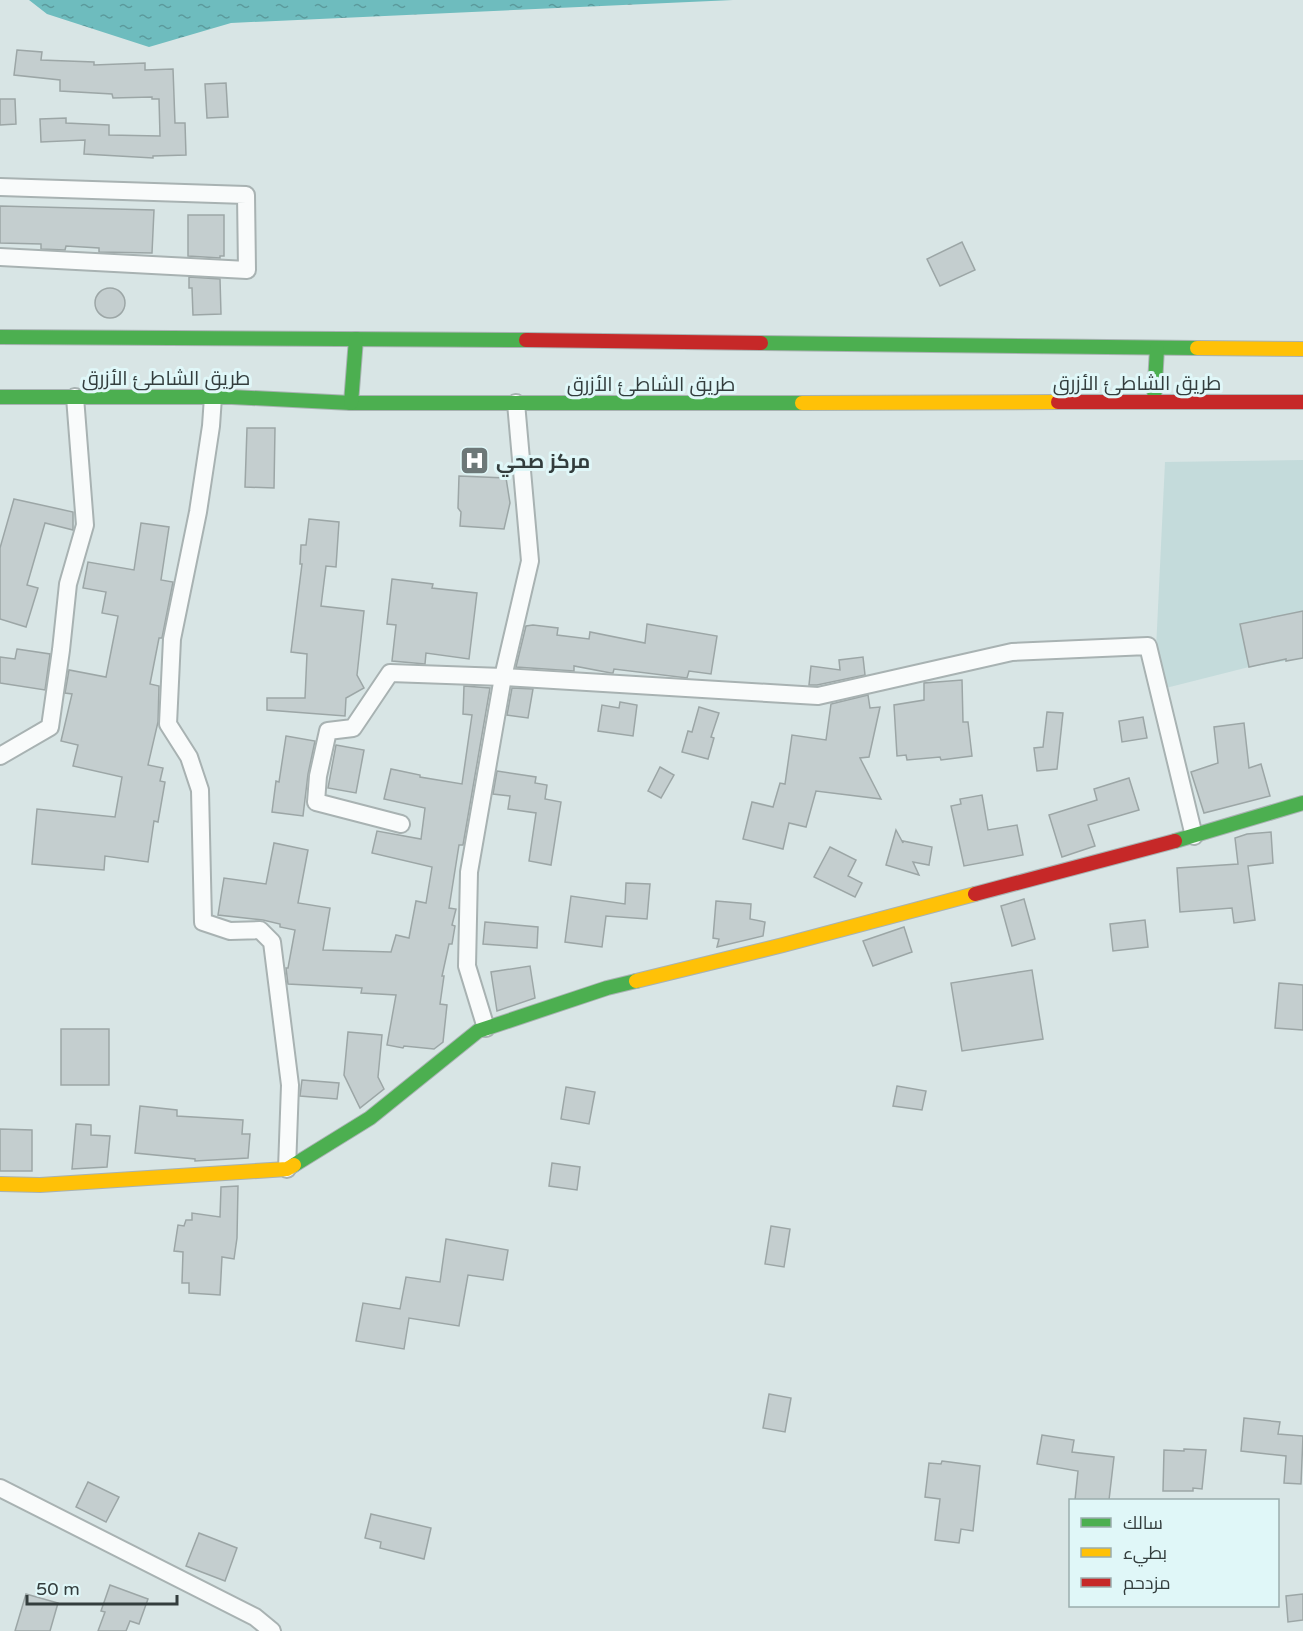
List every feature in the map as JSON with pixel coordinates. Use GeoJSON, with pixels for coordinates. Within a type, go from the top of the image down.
{"type":"FeatureCollection","features":[{"type":"Feature","properties":{"kind":"main road","name":"طريق الشاطئ الأزرق"},"geometry":{"type":"LineString","coordinates":[[0,338],[735,342],[966,347],[1303,349]]}},
{"type":"Feature","properties":{"kind":"main road"},"geometry":{"type":"LineString","coordinates":[[351,403],[356,339]]}},
{"type":"Feature","properties":{"kind":"main road"},"geometry":{"type":"LineString","coordinates":[[1154,402],[1157,348]]}},
{"type":"Feature","properties":{"kind":"main road","name":"طريق الشاطئ الأزرق"},"geometry":{"type":"LineString","coordinates":[[0,397],[213,397],[351,403],[516,404],[1303,402]]}},
{"type":"Feature","properties":{"kind":"main road"},"geometry":{"type":"LineString","coordinates":[[0,1184],[40,1185],[287,1169],[370,1118],[478,1031],[486,1028],[607,988],[723,961],[1194,836],[1303,803]]}},
{"type":"Feature","properties":{"kind":"street"},"geometry":{"type":"LineString","coordinates":[[0,187],[246,195],[248,270],[0,257]]}},
{"type":"Feature","properties":{"kind":"street"},"geometry":{"type":"LineString","coordinates":[[0,756],[50,727],[62,650],[68,584],[86,525],[75,397]]}},
{"type":"Feature","properties":{"kind":"street"},"geometry":{"type":"LineString","coordinates":[[213,397],[212,426],[198,512],[172,639],[168,724],[189,757],[200,790],[203,922],[230,931],[260,930],[272,942],[290,1085],[287,1169]]}},
{"type":"Feature","properties":{"kind":"street"},"geometry":{"type":"LineString","coordinates":[[486,1028],[466,966],[469,872],[503,677],[530,561],[516,404]]}},
{"type":"Feature","properties":{"kind":"street"},"geometry":{"type":"LineString","coordinates":[[400,824],[316,802],[318,776],[328,731],[353,728],[390,673],[503,677],[818,696],[1012,652],[1148,646],[1194,836]]}},
{"type":"Feature","properties":{"kind":"street"},"geometry":{"type":"LineString","coordinates":[[0,1488],[255,1617],[272,1631]]}},
{"type":"Feature","properties":{"kind":"shaded area"},"geometry":{"type":"Polygon","coordinates":[[[1303,460],[1303,658],[1249,667],[1154,691],[1165,462],[1303,460]]]}},
{"type":"Feature","properties":{"kind":"water"},"geometry":{"type":"Polygon","coordinates":[[[29,0],[733,0],[231,23],[149,47],[47,14],[29,0]]]}},
{"type":"Feature","properties":{"kind":"building"},"geometry":{"type":"Polygon","coordinates":[[[17,50],[42,52],[41,60],[94,62],[94,65],[145,63],[145,70],[173,69],[175,123],[185,123],[186,155],[153,156],[153,158],[84,154],[85,140],[41,142],[40,119],[66,118],[66,123],[109,125],[109,135],[160,136],[159,99],[152,99],[152,97],[113,98],[112,94],[60,91],[60,80],[14,75],[17,50]]]}},
{"type":"Feature","properties":{"kind":"building"},"geometry":{"type":"Polygon","coordinates":[[[226,83],[228,117],[207,118],[205,84],[226,83]]]}},
{"type":"Feature","properties":{"kind":"building"},"geometry":{"type":"Polygon","coordinates":[[[0,99],[15,99],[16,124],[0,125],[0,99]]]}},
{"type":"Feature","properties":{"kind":"building"},"geometry":{"type":"Polygon","coordinates":[[[0,206],[154,210],[152,253],[99,252],[99,248],[66,246],[65,250],[41,249],[41,244],[0,243],[0,206]]]}},
{"type":"Feature","properties":{"kind":"building"},"geometry":{"type":"Polygon","coordinates":[[[188,215],[224,215],[224,256],[220,258],[188,256],[188,215]]]}},
{"type":"Feature","properties":{"kind":"building"},"geometry":{"type":"Polygon","coordinates":[[[962,242],[975,270],[940,286],[927,259],[962,242]]]}},
{"type":"Feature","properties":{"kind":"building"},"geometry":{"type":"Polygon","coordinates":[[[189,277],[220,279],[221,314],[193,315],[192,288],[189,288],[189,277]]]}},
{"type":"Feature","properties":{"kind":"building"},"geometry":{"type":"Polygon","coordinates":[[[110,288],[121,292],[125,303],[121,314],[110,318],[99,314],[95,303],[99,292],[110,288]]]}},
{"type":"Feature","properties":{"kind":"building"},"geometry":{"type":"Polygon","coordinates":[[[247,428],[275,428],[274,488],[245,487],[247,428]]]}},
{"type":"Feature","properties":{"kind":"building"},"geometry":{"type":"Polygon","coordinates":[[[459,476],[506,478],[510,503],[504,529],[460,526],[459,476]]]}},
{"type":"Feature","properties":{"kind":"building"},"geometry":{"type":"Polygon","coordinates":[[[14,499],[73,512],[73,530],[45,523],[27,585],[38,588],[26,627],[0,619],[0,548],[14,499]]]}},
{"type":"Feature","properties":{"kind":"building"},"geometry":{"type":"Polygon","coordinates":[[[309,519],[339,522],[336,567],[326,566],[321,606],[364,611],[357,675],[364,688],[346,698],[345,716],[267,710],[267,698],[305,698],[307,654],[291,652],[302,564],[300,564],[301,545],[306,545],[309,519]]]}},
{"type":"Feature","properties":{"kind":"building"},"geometry":{"type":"Polygon","coordinates":[[[141,523],[169,527],[161,580],[173,582],[150,684],[159,686],[158,722],[148,765],[163,768],[160,781],[165,782],[158,822],[154,821],[148,862],[105,856],[104,870],[32,864],[37,809],[115,817],[122,777],[73,766],[78,745],[61,741],[72,694],[65,693],[69,670],[106,677],[118,616],[102,613],[106,592],[83,588],[88,562],[134,570],[141,523]]]}},
{"type":"Feature","properties":{"kind":"building"},"geometry":{"type":"Polygon","coordinates":[[[392,579],[433,584],[432,588],[477,593],[469,659],[426,653],[425,664],[392,661],[396,625],[387,624],[392,579]]]}},
{"type":"Feature","properties":{"kind":"building"},"geometry":{"type":"Polygon","coordinates":[[[1303,611],[1303,658],[1286,661],[1286,659],[1249,667],[1240,624],[1303,611]]]}},
{"type":"Feature","properties":{"kind":"building"},"geometry":{"type":"Polygon","coordinates":[[[647,624],[717,636],[711,674],[689,671],[687,678],[614,669],[611,673],[574,666],[574,671],[516,667],[526,626],[558,628],[557,635],[589,639],[590,632],[645,643],[647,624]]]}},
{"type":"Feature","properties":{"kind":"building"},"geometry":{"type":"Polygon","coordinates":[[[17,649],[50,654],[45,690],[0,683],[0,657],[15,659],[17,649]]]}},
{"type":"Feature","properties":{"kind":"building"},"geometry":{"type":"Polygon","coordinates":[[[863,657],[865,675],[809,685],[811,666],[840,670],[839,660],[863,657]]]}},
{"type":"Feature","properties":{"kind":"building"},"geometry":{"type":"Polygon","coordinates":[[[962,680],[963,722],[968,722],[972,756],[941,760],[940,757],[907,760],[906,755],[897,756],[894,705],[924,700],[924,683],[962,680]]]}},
{"type":"Feature","properties":{"kind":"building"},"geometry":{"type":"Polygon","coordinates":[[[464,686],[490,688],[463,845],[459,845],[449,908],[456,909],[452,925],[455,926],[452,944],[449,944],[442,976],[444,976],[440,1004],[447,1005],[443,1042],[434,1049],[387,1045],[396,995],[361,993],[362,988],[288,984],[286,968],[288,968],[295,930],[263,920],[218,915],[224,878],[266,884],[274,843],[308,850],[298,903],[330,908],[323,950],[391,952],[396,935],[409,938],[416,901],[426,903],[432,867],[372,853],[377,831],[421,839],[425,808],[384,799],[391,769],[420,775],[420,777],[462,784],[472,715],[463,714],[464,686]]]}},
{"type":"Feature","properties":{"kind":"building"},"geometry":{"type":"Polygon","coordinates":[[[512,688],[533,689],[528,718],[507,715],[512,688]]]}},
{"type":"Feature","properties":{"kind":"building"},"geometry":{"type":"Polygon","coordinates":[[[868,695],[870,708],[880,707],[869,757],[860,758],[881,799],[816,791],[806,827],[789,823],[783,849],[743,839],[752,802],[773,807],[780,783],[785,784],[792,735],[826,740],[831,704],[868,695]]]}},
{"type":"Feature","properties":{"kind":"building"},"geometry":{"type":"Polygon","coordinates":[[[620,702],[637,705],[633,736],[598,731],[602,705],[619,708],[620,702]]]}},
{"type":"Feature","properties":{"kind":"building"},"geometry":{"type":"Polygon","coordinates":[[[699,707],[719,713],[711,737],[714,738],[708,759],[682,752],[688,731],[692,732],[699,707]]]}},
{"type":"Feature","properties":{"kind":"building"},"geometry":{"type":"Polygon","coordinates":[[[1047,712],[1063,713],[1057,769],[1037,771],[1034,748],[1043,747],[1047,712]]]}},
{"type":"Feature","properties":{"kind":"building"},"geometry":{"type":"Polygon","coordinates":[[[1143,717],[1147,738],[1122,742],[1119,721],[1143,717]]]}},
{"type":"Feature","properties":{"kind":"building"},"geometry":{"type":"Polygon","coordinates":[[[1244,723],[1249,768],[1261,764],[1270,796],[1204,813],[1191,772],[1218,763],[1214,727],[1244,723]]]}},
{"type":"Feature","properties":{"kind":"building"},"geometry":{"type":"Polygon","coordinates":[[[286,736],[315,741],[303,816],[272,812],[286,736]]]}},
{"type":"Feature","properties":{"kind":"building"},"geometry":{"type":"Polygon","coordinates":[[[336,745],[364,750],[356,793],[328,788],[336,745]]]}},
{"type":"Feature","properties":{"kind":"building"},"geometry":{"type":"Polygon","coordinates":[[[660,767],[674,775],[661,798],[648,791],[660,767]]]}},
{"type":"Feature","properties":{"kind":"building"},"geometry":{"type":"Polygon","coordinates":[[[497,771],[536,777],[535,783],[547,785],[545,799],[561,802],[551,865],[529,861],[536,813],[508,809],[510,796],[493,794],[497,771]]]}},
{"type":"Feature","properties":{"kind":"building"},"geometry":{"type":"Polygon","coordinates":[[[1129,778],[1139,810],[1088,825],[1095,846],[1062,857],[1049,815],[1097,800],[1094,789],[1129,778]]]}},
{"type":"Feature","properties":{"kind":"building"},"geometry":{"type":"Polygon","coordinates":[[[982,795],[988,830],[1017,825],[1023,855],[964,866],[951,806],[961,804],[960,799],[982,795]]]}},
{"type":"Feature","properties":{"kind":"building"},"geometry":{"type":"Polygon","coordinates":[[[896,830],[903,843],[903,841],[932,847],[929,865],[913,862],[919,875],[886,865],[896,830]]]}},
{"type":"Feature","properties":{"kind":"building"},"geometry":{"type":"Polygon","coordinates":[[[1271,832],[1273,863],[1248,866],[1255,920],[1234,923],[1232,908],[1180,912],[1177,868],[1238,864],[1235,838],[1247,834],[1271,832]]]}},
{"type":"Feature","properties":{"kind":"building"},"geometry":{"type":"Polygon","coordinates":[[[830,847],[856,860],[848,876],[862,883],[855,897],[814,877],[830,847]]]}},
{"type":"Feature","properties":{"kind":"building"},"geometry":{"type":"Polygon","coordinates":[[[626,883],[650,884],[647,919],[606,916],[602,947],[565,942],[571,896],[625,904],[626,883]]]}},
{"type":"Feature","properties":{"kind":"building"},"geometry":{"type":"Polygon","coordinates":[[[1024,899],[1035,939],[1012,946],[1001,906],[1024,899]]]}},
{"type":"Feature","properties":{"kind":"building"},"geometry":{"type":"Polygon","coordinates":[[[716,901],[751,904],[750,919],[765,922],[763,936],[717,947],[719,939],[713,938],[716,901]]]}},
{"type":"Feature","properties":{"kind":"building"},"geometry":{"type":"Polygon","coordinates":[[[1145,920],[1148,947],[1113,951],[1110,924],[1145,920]]]}},
{"type":"Feature","properties":{"kind":"building"},"geometry":{"type":"Polygon","coordinates":[[[485,922],[538,927],[537,948],[483,944],[485,922]]]}},
{"type":"Feature","properties":{"kind":"building"},"geometry":{"type":"Polygon","coordinates":[[[904,927],[912,952],[873,966],[863,941],[904,927]]]}},
{"type":"Feature","properties":{"kind":"building"},"geometry":{"type":"Polygon","coordinates":[[[530,966],[535,998],[497,1011],[491,972],[530,966]]]}},
{"type":"Feature","properties":{"kind":"building"},"geometry":{"type":"Polygon","coordinates":[[[1032,970],[1043,1039],[962,1051],[951,983],[1032,970]]]}},
{"type":"Feature","properties":{"kind":"building"},"geometry":{"type":"Polygon","coordinates":[[[1279,983],[1303,985],[1303,1030],[1275,1028],[1279,983]]]}},
{"type":"Feature","properties":{"kind":"building"},"geometry":{"type":"Polygon","coordinates":[[[61,1029],[109,1029],[109,1085],[61,1085],[61,1029]]]}},
{"type":"Feature","properties":{"kind":"building"},"geometry":{"type":"Polygon","coordinates":[[[348,1032],[382,1035],[378,1077],[384,1089],[360,1108],[344,1075],[348,1032]]]}},
{"type":"Feature","properties":{"kind":"building"},"geometry":{"type":"Polygon","coordinates":[[[302,1080],[339,1083],[337,1099],[300,1096],[302,1080]]]}},
{"type":"Feature","properties":{"kind":"building"},"geometry":{"type":"Polygon","coordinates":[[[897,1086],[926,1091],[922,1110],[893,1106],[897,1086]]]}},
{"type":"Feature","properties":{"kind":"building"},"geometry":{"type":"Polygon","coordinates":[[[566,1087],[595,1092],[589,1124],[561,1119],[566,1087]]]}},
{"type":"Feature","properties":{"kind":"building"},"geometry":{"type":"Polygon","coordinates":[[[140,1106],[177,1110],[177,1116],[243,1120],[242,1134],[250,1134],[248,1158],[195,1161],[195,1159],[135,1153],[140,1106]]]}},
{"type":"Feature","properties":{"kind":"building"},"geometry":{"type":"Polygon","coordinates":[[[76,1124],[91,1125],[91,1135],[110,1136],[107,1167],[72,1169],[76,1124]]]}},
{"type":"Feature","properties":{"kind":"building"},"geometry":{"type":"Polygon","coordinates":[[[0,1129],[32,1130],[32,1171],[0,1171],[0,1129]]]}},
{"type":"Feature","properties":{"kind":"building"},"geometry":{"type":"Polygon","coordinates":[[[552,1163],[580,1167],[577,1190],[549,1186],[552,1163]]]}},
{"type":"Feature","properties":{"kind":"building"},"geometry":{"type":"Polygon","coordinates":[[[238,1186],[237,1238],[234,1259],[222,1257],[220,1295],[189,1293],[189,1283],[182,1283],[183,1252],[174,1251],[178,1225],[184,1226],[186,1220],[192,1220],[192,1213],[220,1217],[221,1187],[238,1186]]]}},
{"type":"Feature","properties":{"kind":"building"},"geometry":{"type":"Polygon","coordinates":[[[771,1226],[790,1229],[784,1267],[765,1264],[771,1226]]]}},
{"type":"Feature","properties":{"kind":"building"},"geometry":{"type":"Polygon","coordinates":[[[446,1239],[508,1250],[503,1280],[468,1275],[459,1326],[409,1318],[404,1349],[356,1341],[363,1303],[400,1309],[406,1277],[440,1282],[446,1239]]]}},
{"type":"Feature","properties":{"kind":"building"},"geometry":{"type":"Polygon","coordinates":[[[769,1394],[791,1398],[785,1432],[763,1428],[769,1394]]]}},
{"type":"Feature","properties":{"kind":"building"},"geometry":{"type":"Polygon","coordinates":[[[1244,1418],[1280,1422],[1278,1434],[1303,1436],[1301,1484],[1284,1483],[1286,1456],[1241,1451],[1244,1418]]]}},
{"type":"Feature","properties":{"kind":"building"},"geometry":{"type":"Polygon","coordinates":[[[1042,1435],[1074,1440],[1072,1452],[1114,1457],[1109,1499],[1075,1499],[1078,1471],[1037,1464],[1042,1435]]]}},
{"type":"Feature","properties":{"kind":"building"},"geometry":{"type":"Polygon","coordinates":[[[1184,1449],[1206,1450],[1202,1489],[1163,1491],[1164,1450],[1184,1451],[1184,1449]]]}},
{"type":"Feature","properties":{"kind":"building"},"geometry":{"type":"Polygon","coordinates":[[[942,1461],[980,1466],[973,1531],[961,1529],[959,1543],[935,1540],[940,1499],[925,1497],[929,1463],[941,1464],[942,1461]]]}},
{"type":"Feature","properties":{"kind":"building"},"geometry":{"type":"Polygon","coordinates":[[[88,1482],[119,1497],[106,1522],[76,1507],[88,1482]]]}},
{"type":"Feature","properties":{"kind":"building"},"geometry":{"type":"Polygon","coordinates":[[[371,1514],[431,1528],[424,1559],[380,1548],[381,1542],[365,1538],[371,1514]]]}},
{"type":"Feature","properties":{"kind":"building"},"geometry":{"type":"Polygon","coordinates":[[[199,1533],[237,1548],[225,1581],[186,1566],[199,1533]]]}},
{"type":"Feature","properties":{"kind":"building"},"geometry":{"type":"Polygon","coordinates":[[[110,1585],[148,1599],[139,1624],[130,1621],[126,1631],[98,1631],[105,1612],[101,1611],[110,1585]]]}},
{"type":"Feature","properties":{"kind":"building"},"geometry":{"type":"Polygon","coordinates":[[[26,1594],[58,1603],[50,1631],[15,1631],[26,1594]]]}},
{"type":"Feature","properties":{"kind":"building"},"geometry":{"type":"Polygon","coordinates":[[[1303,1594],[1303,1620],[1288,1622],[1286,1596],[1303,1594]]]}},
{"type":"Feature","properties":{"kind":"traffic: fast"},"geometry":{"type":"LineString","coordinates":[[0,337],[526,340]]}},
{"type":"Feature","properties":{"kind":"traffic: fast"},"geometry":{"type":"LineString","coordinates":[[351,403],[356,339]]}},
{"type":"Feature","properties":{"kind":"traffic: fast"},"geometry":{"type":"LineString","coordinates":[[761,343],[1197,348]]}},
{"type":"Feature","properties":{"kind":"traffic: fast"},"geometry":{"type":"LineString","coordinates":[[1154,402],[1157,348]]}},
{"type":"Feature","properties":{"kind":"traffic: fast"},"geometry":{"type":"LineString","coordinates":[[0,397],[232,397],[351,403],[802,403]]}},
{"type":"Feature","properties":{"kind":"traffic: fast"},"geometry":{"type":"LineString","coordinates":[[1175,841],[1303,803]]}},
{"type":"Feature","properties":{"kind":"traffic: fast"},"geometry":{"type":"LineString","coordinates":[[294,1165],[370,1118],[478,1031],[607,988],[636,981]]}},
{"type":"Feature","properties":{"kind":"traffic: slow"},"geometry":{"type":"LineString","coordinates":[[1197,348],[1303,349]]}},
{"type":"Feature","properties":{"kind":"traffic: slow"},"geometry":{"type":"LineString","coordinates":[[802,403],[1058,402]]}},
{"type":"Feature","properties":{"kind":"traffic: slow"},"geometry":{"type":"LineString","coordinates":[[636,981],[975,894]]}},
{"type":"Feature","properties":{"kind":"traffic: slow"},"geometry":{"type":"LineString","coordinates":[[0,1184],[40,1185],[287,1169],[294,1165]]}},
{"type":"Feature","properties":{"kind":"traffic: jam"},"geometry":{"type":"LineString","coordinates":[[526,340],[761,343]]}},
{"type":"Feature","properties":{"kind":"traffic: jam"},"geometry":{"type":"LineString","coordinates":[[1058,402],[1303,402]]}},
{"type":"Feature","properties":{"kind":"traffic: jam"},"geometry":{"type":"LineString","coordinates":[[975,894],[1175,841]]}},
{"type":"Feature","properties":{"kind":"place","name":"مركز صحي"},"geometry":{"type":"Point","coordinates":[475,461]}}]}
